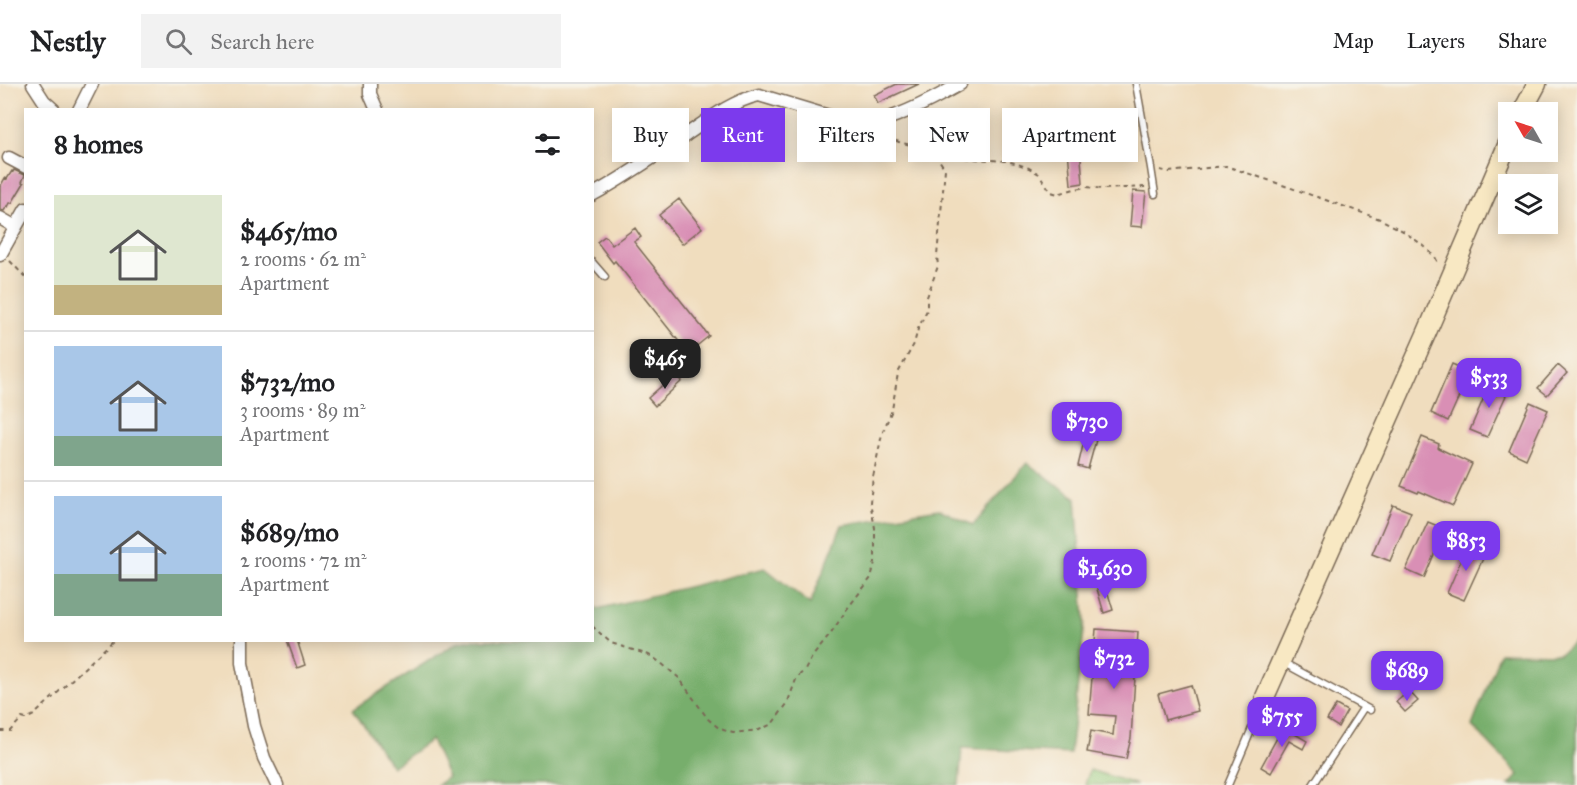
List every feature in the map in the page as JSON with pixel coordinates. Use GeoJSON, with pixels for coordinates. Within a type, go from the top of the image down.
{"type":"FeatureCollection","features":[{"type":"Feature","properties":{"kind":"street"},"geometry":{"type":"LineString","coordinates":[[33,84],[52,108]]}},
{"type":"Feature","properties":{"kind":"street"},"geometry":{"type":"LineString","coordinates":[[80,108],[92,84]]}},
{"type":"Feature","properties":{"kind":"street"},"geometry":{"type":"LineString","coordinates":[[370,84],[370,94],[375,108]]}},
{"type":"Feature","properties":{"kind":"street"},"geometry":{"type":"LineString","coordinates":[[896,115],[960,84]]}},
{"type":"Feature","properties":{"kind":"street"},"geometry":{"type":"LineString","coordinates":[[1527,102],[1537,84]]}},
{"type":"Feature","properties":{"kind":"street"},"geometry":{"type":"LineString","coordinates":[[594,194],[738,102],[759,95],[802,108]]}},
{"type":"Feature","properties":{"kind":"street"},"geometry":{"type":"LineString","coordinates":[[9,158],[24,166]]}},
{"type":"Feature","properties":{"kind":"street"},"geometry":{"type":"LineString","coordinates":[[1265,697],[1386,426],[1500,162]]}},
{"type":"Feature","properties":{"kind":"street"},"geometry":{"type":"LineString","coordinates":[[1,254],[24,213]]}},
{"type":"Feature","properties":{"kind":"street"},"geometry":{"type":"LineString","coordinates":[[0,218],[16,227]]}},
{"type":"Feature","properties":{"kind":"street"},"geometry":{"type":"LineString","coordinates":[[242,642],[242,663],[252,719],[264,758],[277,785]]}},
{"type":"Feature","properties":{"kind":"lane"},"geometry":{"type":"LineString","coordinates":[[1136,84],[1155,194]]}},
{"type":"Feature","properties":{"kind":"lane"},"geometry":{"type":"LineString","coordinates":[[594,264],[605,277]]}},
{"type":"Feature","properties":{"kind":"lane"},"geometry":{"type":"LineString","coordinates":[[1281,661],[1367,709],[1314,785]]}},
{"type":"Feature","properties":{"kind":"lane"},"geometry":{"type":"LineString","coordinates":[[1228,785],[1265,697]]}},
{"type":"Feature","properties":{"kind":"path"},"geometry":{"type":"LineString","coordinates":[[990,160],[1006,161],[1029,168],[1039,174],[1051,192],[1058,194],[1087,187],[1103,189],[1153,186]]}},
{"type":"Feature","properties":{"kind":"path"},"geometry":{"type":"LineString","coordinates":[[594,628],[611,643],[648,655],[680,678],[708,719],[720,729],[733,733],[759,730],[772,724],[783,711],[796,677],[805,670],[812,657],[871,578],[875,562],[875,528],[870,502],[882,434],[892,410],[898,373],[911,350],[927,310],[927,297],[938,266],[945,169],[940,162]]}},
{"type":"Feature","properties":{"kind":"path"},"geometry":{"type":"LineString","coordinates":[[1151,168],[1169,172],[1226,166],[1271,181],[1380,219],[1403,231],[1424,246],[1435,257],[1440,267],[1453,270]]}},
{"type":"Feature","properties":{"kind":"path"},"geometry":{"type":"LineString","coordinates":[[1,254],[24,276]]}},
{"type":"Feature","properties":{"kind":"path"},"geometry":{"type":"LineString","coordinates":[[0,731],[10,731],[22,718],[26,719],[34,715],[112,642]]}},
{"type":"Feature","properties":{"kind":"green space"},"geometry":{"type":"Polygon","coordinates":[[[1027,463],[1076,498],[1085,621],[1070,754],[962,748],[959,785],[437,785],[448,777],[431,740],[392,767],[353,709],[458,642],[594,642],[594,610],[765,568],[810,604],[842,525],[939,509],[973,525],[1027,463]]]}},
{"type":"Feature","properties":{"kind":"green space"},"geometry":{"type":"Polygon","coordinates":[[[1577,639],[1577,785],[1509,785],[1519,775],[1472,726],[1500,653],[1560,654],[1577,639]]]}},
{"type":"Feature","properties":{"kind":"green space"},"geometry":{"type":"Polygon","coordinates":[[[1090,770],[1137,785],[1085,785],[1090,770]]]}},
{"type":"Feature","properties":{"kind":"building"},"geometry":{"type":"Polygon","coordinates":[[[897,84],[919,84],[878,103],[874,95],[897,84]]]}},
{"type":"Feature","properties":{"kind":"building"},"geometry":{"type":"Polygon","coordinates":[[[1069,162],[1081,162],[1083,183],[1071,185],[1069,162]]]}},
{"type":"Feature","properties":{"kind":"building"},"geometry":{"type":"Polygon","coordinates":[[[14,170],[24,175],[22,182],[24,183],[12,203],[4,211],[0,210],[0,187],[5,178],[7,179],[14,170]]]}},
{"type":"Feature","properties":{"kind":"building"},"geometry":{"type":"Polygon","coordinates":[[[1133,191],[1146,192],[1142,227],[1130,226],[1133,191]]]}},
{"type":"Feature","properties":{"kind":"building"},"geometry":{"type":"Polygon","coordinates":[[[679,199],[702,228],[682,244],[659,215],[679,199]]]}},
{"type":"Feature","properties":{"kind":"building"},"geometry":{"type":"Polygon","coordinates":[[[635,228],[641,237],[634,242],[709,336],[688,353],[615,261],[613,263],[597,242],[605,236],[612,245],[635,228]]]}},
{"type":"Feature","properties":{"kind":"building"},"geometry":{"type":"Polygon","coordinates":[[[1452,364],[1470,372],[1448,421],[1431,413],[1452,364]]]}},
{"type":"Feature","properties":{"kind":"building"},"geometry":{"type":"Polygon","coordinates":[[[1558,365],[1567,373],[1547,395],[1538,388],[1558,365]]]}},
{"type":"Feature","properties":{"kind":"building"},"geometry":{"type":"Polygon","coordinates":[[[676,373],[682,381],[655,406],[648,398],[676,373]]]}},
{"type":"Feature","properties":{"kind":"building"},"geometry":{"type":"Polygon","coordinates":[[[1491,381],[1509,389],[1487,437],[1470,430],[1491,381]]]}},
{"type":"Feature","properties":{"kind":"building"},"geometry":{"type":"Polygon","coordinates":[[[1530,402],[1548,410],[1526,459],[1509,451],[1530,402]]]}},
{"type":"Feature","properties":{"kind":"building"},"geometry":{"type":"Polygon","coordinates":[[[1085,437],[1096,440],[1088,469],[1078,466],[1085,437]]]}},
{"type":"Feature","properties":{"kind":"building"},"geometry":{"type":"Polygon","coordinates":[[[1422,437],[1439,444],[1438,448],[1472,464],[1453,506],[1401,486],[1422,437]]]}},
{"type":"Feature","properties":{"kind":"building"},"geometry":{"type":"Polygon","coordinates":[[[1393,505],[1411,512],[1390,561],[1372,554],[1393,505]]]}},
{"type":"Feature","properties":{"kind":"building"},"geometry":{"type":"Polygon","coordinates":[[[1428,522],[1445,529],[1424,578],[1406,570],[1428,522]]]}},
{"type":"Feature","properties":{"kind":"building"},"geometry":{"type":"Polygon","coordinates":[[[1468,544],[1486,552],[1464,600],[1447,593],[1468,544]]]}},
{"type":"Feature","properties":{"kind":"building"},"geometry":{"type":"Polygon","coordinates":[[[1106,587],[1113,610],[1104,613],[1097,589],[1106,587]]]}},
{"type":"Feature","properties":{"kind":"building"},"geometry":{"type":"Polygon","coordinates":[[[1096,629],[1138,632],[1131,738],[1126,759],[1087,752],[1091,731],[1113,735],[1115,716],[1089,714],[1096,629]]]}},
{"type":"Feature","properties":{"kind":"building"},"geometry":{"type":"Polygon","coordinates":[[[288,642],[298,642],[305,665],[297,668],[288,642]]]}},
{"type":"Feature","properties":{"kind":"building"},"geometry":{"type":"Polygon","coordinates":[[[1191,685],[1198,711],[1165,720],[1158,694],[1191,685]]]}},
{"type":"Feature","properties":{"kind":"building"},"geometry":{"type":"Polygon","coordinates":[[[1409,691],[1418,701],[1405,712],[1396,702],[1409,691]]]}},
{"type":"Feature","properties":{"kind":"building"},"geometry":{"type":"Polygon","coordinates":[[[1336,705],[1347,711],[1338,727],[1327,720],[1336,705]]]}},
{"type":"Feature","properties":{"kind":"building"},"geometry":{"type":"Polygon","coordinates":[[[1283,727],[1307,741],[1303,749],[1289,741],[1271,773],[1261,767],[1283,727]]]}}]}
